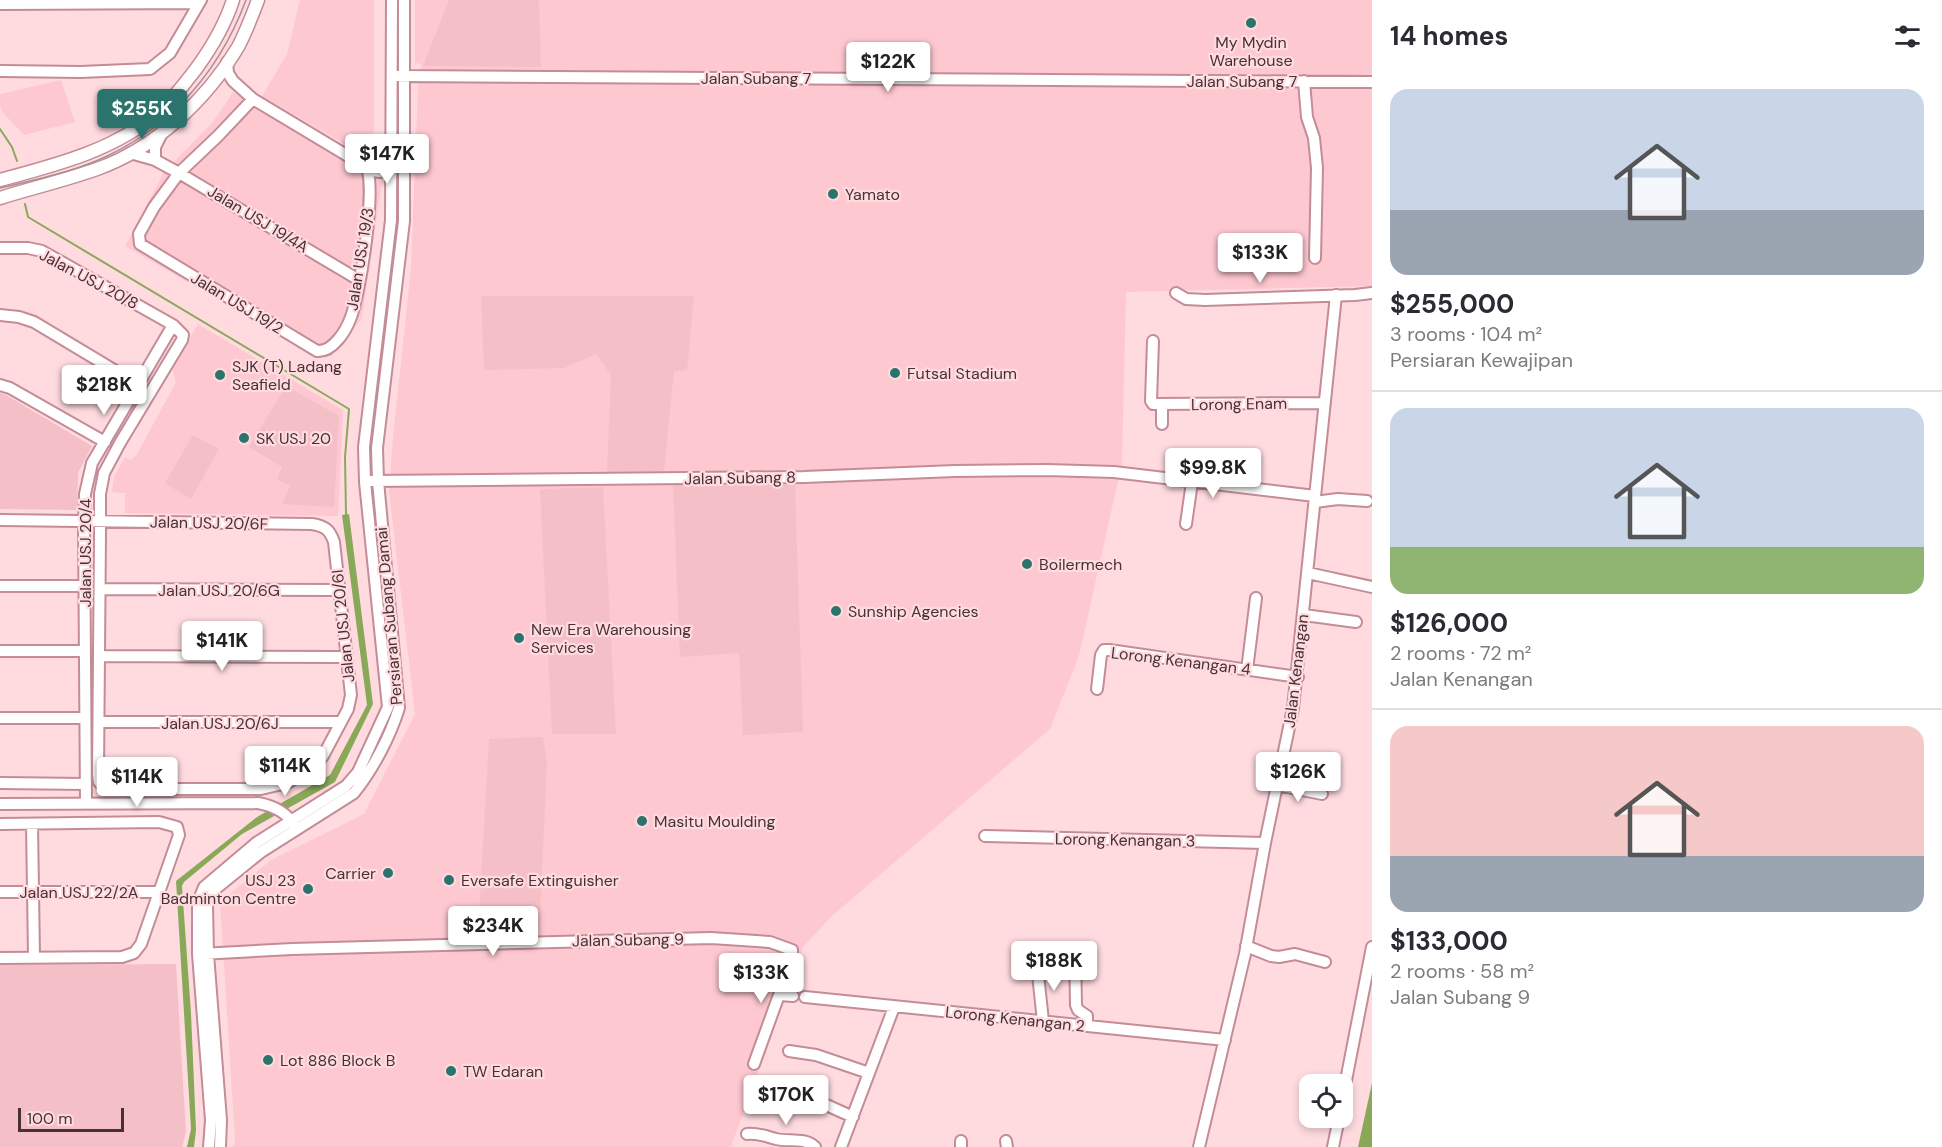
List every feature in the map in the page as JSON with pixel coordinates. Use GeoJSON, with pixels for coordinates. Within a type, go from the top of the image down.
{"type":"FeatureCollection","features":[{"type":"Feature","properties":{"kind":"main road"},"geometry":{"type":"LineString","coordinates":[[0,180],[87,154],[116,140],[149,119],[180,90],[206,55],[223,28],[233,0]]}},
{"type":"Feature","properties":{"kind":"main road"},"geometry":{"type":"LineString","coordinates":[[0,198],[99,169],[165,131],[186,112],[227,62],[245,34],[258,0]]}},
{"type":"Feature","properties":{"kind":"street","name":"Persiaran Subang Damai"},"geometry":{"type":"LineString","coordinates":[[210,1147],[211,1120],[203,954],[207,905],[214,890],[292,823],[346,786],[357,772],[388,706],[365,482],[364,447],[391,220],[392,0]]}},
{"type":"Feature","properties":{"kind":"street","name":"Persiaran Subang Damai"},"geometry":{"type":"LineString","coordinates":[[292,823],[354,793],[364,780],[395,722],[399,708],[378,481],[379,430],[404,221],[404,0]]}},
{"type":"Feature","properties":{"kind":"street"},"geometry":{"type":"LineString","coordinates":[[0,4],[200,2]]}},
{"type":"Feature","properties":{"kind":"street"},"geometry":{"type":"LineString","coordinates":[[0,71],[143,71],[155,66],[170,53],[200,2]]}},
{"type":"Feature","properties":{"kind":"street"},"geometry":{"type":"LineString","coordinates":[[227,62],[228,73],[233,81],[254,99],[366,166],[380,172],[389,168],[391,158]]}},
{"type":"Feature","properties":{"kind":"street","name":"Jalan Subang 7"},"geometry":{"type":"LineString","coordinates":[[392,76],[1372,82]]}},
{"type":"Feature","properties":{"kind":"street"},"geometry":{"type":"LineString","coordinates":[[1304,81],[1307,117],[1314,138],[1317,168],[1315,258]]}},
{"type":"Feature","properties":{"kind":"street"},"geometry":{"type":"LineString","coordinates":[[179,173],[254,99]]}},
{"type":"Feature","properties":{"kind":"street"},"geometry":{"type":"LineString","coordinates":[[155,160],[158,138],[165,131]]}},
{"type":"Feature","properties":{"kind":"street","name":"Jalan USJ 19/4A"},"geometry":{"type":"LineString","coordinates":[[130,153],[155,160],[179,173],[359,280]]}},
{"type":"Feature","properties":{"kind":"street","name":"Jalan USJ 19/3"},"geometry":{"type":"LineString","coordinates":[[332,348],[350,320],[356,302],[367,227],[370,181],[366,166]]}},
{"type":"Feature","properties":{"kind":"street","name":"Jalan USJ 19/2"},"geometry":{"type":"LineString","coordinates":[[179,173],[154,207],[139,234],[140,244],[317,351],[332,348]]}},
{"type":"Feature","properties":{"kind":"street","name":"Jalan USJ 20/8"},"geometry":{"type":"LineString","coordinates":[[0,248],[28,248],[42,251],[173,326]]}},
{"type":"Feature","properties":{"kind":"street"},"geometry":{"type":"LineString","coordinates":[[1176,293],[1186,298],[1205,300],[1372,293]]}},
{"type":"Feature","properties":{"kind":"street","name":"Jalan Kenangan"},"geometry":{"type":"LineString","coordinates":[[1199,1147],[1246,946],[1298,677],[1336,295]]}},
{"type":"Feature","properties":{"kind":"street"},"geometry":{"type":"LineString","coordinates":[[0,315],[18,316],[34,322],[138,385]]}},
{"type":"Feature","properties":{"kind":"street"},"geometry":{"type":"LineString","coordinates":[[99,722],[100,494],[104,473],[182,340],[181,332],[173,326]]}},
{"type":"Feature","properties":{"kind":"street","name":"Jalan USJ 20/4"},"geometry":{"type":"LineString","coordinates":[[86,804],[84,522],[89,472],[173,326]]}},
{"type":"Feature","properties":{"kind":"street"},"geometry":{"type":"LineString","coordinates":[[1153,341],[1151,401],[1157,404],[1162,424]]}},
{"type":"Feature","properties":{"kind":"street"},"geometry":{"type":"LineString","coordinates":[[0,385],[10,388],[105,442]]}},
{"type":"Feature","properties":{"kind":"street","name":"Lorong Enam"},"geometry":{"type":"LineString","coordinates":[[1157,404],[1325,403]]}},
{"type":"Feature","properties":{"kind":"street","name":"Jalan Subang 8"},"geometry":{"type":"LineString","coordinates":[[365,482],[804,477],[992,470],[1114,472],[1315,499],[1367,501]]}},
{"type":"Feature","properties":{"kind":"street"},"geometry":{"type":"LineString","coordinates":[[1186,524],[1192,482]]}},
{"type":"Feature","properties":{"kind":"street","name":"Jalan USJ 20/6F"},"geometry":{"type":"LineString","coordinates":[[0,520],[318,525]]}},
{"type":"Feature","properties":{"kind":"street","name":"Jalan USJ 20/6I"},"geometry":{"type":"LineString","coordinates":[[99,722],[99,782],[110,789],[261,789],[287,783],[317,763],[342,722],[351,694],[332,536],[325,527],[318,525]]}},
{"type":"Feature","properties":{"kind":"street"},"geometry":{"type":"LineString","coordinates":[[1308,573],[1372,587]]}},
{"type":"Feature","properties":{"kind":"street"},"geometry":{"type":"LineString","coordinates":[[0,586],[85,586]]}},
{"type":"Feature","properties":{"kind":"street","name":"Jalan USJ 20/6G"},"geometry":{"type":"LineString","coordinates":[[100,589],[339,590]]}},
{"type":"Feature","properties":{"kind":"street"},"geometry":{"type":"LineString","coordinates":[[1247,670],[1256,598]]}},
{"type":"Feature","properties":{"kind":"street"},"geometry":{"type":"LineString","coordinates":[[1304,615],[1356,622]]}},
{"type":"Feature","properties":{"kind":"street","name":"Lorong Kenangan 4"},"geometry":{"type":"LineString","coordinates":[[1097,689],[1101,655],[1104,651],[1109,650],[1298,677]]}},
{"type":"Feature","properties":{"kind":"street"},"geometry":{"type":"LineString","coordinates":[[0,651],[85,651]]}},
{"type":"Feature","properties":{"kind":"street"},"geometry":{"type":"LineString","coordinates":[[99,656],[346,657]]}},
{"type":"Feature","properties":{"kind":"street"},"geometry":{"type":"LineString","coordinates":[[0,718],[85,718]]}},
{"type":"Feature","properties":{"kind":"street","name":"Jalan USJ 20/6J"},"geometry":{"type":"LineString","coordinates":[[99,722],[342,722]]}},
{"type":"Feature","properties":{"kind":"street"},"geometry":{"type":"LineString","coordinates":[[0,783],[86,784]]}},
{"type":"Feature","properties":{"kind":"street"},"geometry":{"type":"LineString","coordinates":[[1278,785],[1322,794]]}},
{"type":"Feature","properties":{"kind":"street"},"geometry":{"type":"LineString","coordinates":[[0,804],[264,804],[279,810],[292,823]]}},
{"type":"Feature","properties":{"kind":"street"},"geometry":{"type":"LineString","coordinates":[[0,824],[159,822],[177,827],[179,835],[141,944],[134,953],[128,956],[0,958]]}},
{"type":"Feature","properties":{"kind":"street"},"geometry":{"type":"LineString","coordinates":[[32,824],[34,957]]}},
{"type":"Feature","properties":{"kind":"street","name":"Lorong Kenangan 3"},"geometry":{"type":"LineString","coordinates":[[985,836],[1265,843]]}},
{"type":"Feature","properties":{"kind":"street","name":"Jalan USJ 22/2A"},"geometry":{"type":"LineString","coordinates":[[0,892],[159,892]]}},
{"type":"Feature","properties":{"kind":"street","name":"Jalan Subang 9"},"geometry":{"type":"LineString","coordinates":[[203,954],[509,942],[711,938],[770,942],[792,950],[790,967],[754,1064]]}},
{"type":"Feature","properties":{"kind":"street"},"geometry":{"type":"LineString","coordinates":[[1246,946],[1271,956],[1295,954],[1325,962]]}},
{"type":"Feature","properties":{"kind":"street"},"geometry":{"type":"LineString","coordinates":[[1347,1074],[1372,947]]}},
{"type":"Feature","properties":{"kind":"street"},"geometry":{"type":"LineString","coordinates":[[1075,949],[1076,1005],[1078,1010],[1087,1016],[1087,1026]]}},
{"type":"Feature","properties":{"kind":"street","name":"Persiaran Subang Damai"},"geometry":{"type":"LineString","coordinates":[[203,954],[222,1120],[220,1147]]}},
{"type":"Feature","properties":{"kind":"street"},"geometry":{"type":"LineString","coordinates":[[1037,965],[1042,1022]]}},
{"type":"Feature","properties":{"kind":"street"},"geometry":{"type":"LineString","coordinates":[[780,995],[793,996]]}},
{"type":"Feature","properties":{"kind":"street","name":"Lorong Kenangan 2"},"geometry":{"type":"LineString","coordinates":[[805,997],[1225,1040]]}},
{"type":"Feature","properties":{"kind":"street"},"geometry":{"type":"LineString","coordinates":[[841,1147],[894,1007]]}},
{"type":"Feature","properties":{"kind":"street"},"geometry":{"type":"LineString","coordinates":[[789,1051],[816,1055],[869,1073]]}},
{"type":"Feature","properties":{"kind":"street"},"geometry":{"type":"LineString","coordinates":[[793,1090],[853,1117]]}},
{"type":"Feature","properties":{"kind":"street"},"geometry":{"type":"LineString","coordinates":[[1333,1147],[1337,1128]]}},
{"type":"Feature","properties":{"kind":"street"},"geometry":{"type":"LineString","coordinates":[[747,1134],[763,1134],[777,1139],[799,1140],[815,1147]]}},
{"type":"Feature","properties":{"kind":"shaded area"},"geometry":{"type":"Polygon","coordinates":[[[300,0],[374,0],[374,130],[366,148],[358,152],[262,96],[287,54],[300,0]]]}},
{"type":"Feature","properties":{"kind":"shaded area"},"geometry":{"type":"Polygon","coordinates":[[[415,0],[1372,0],[1372,286],[1126,292],[1122,463],[1079,656],[1050,729],[832,916],[803,947],[731,1147],[233,1147],[235,1141],[220,902],[271,860],[364,814],[415,714],[389,491],[411,268],[418,87],[421,64],[415,63],[415,0]]]}},
{"type":"Feature","properties":{"kind":"shaded area"},"geometry":{"type":"Polygon","coordinates":[[[449,0],[539,0],[541,67],[423,66],[449,0]]]}},
{"type":"Feature","properties":{"kind":"shaded area"},"geometry":{"type":"Polygon","coordinates":[[[61,80],[75,122],[24,135],[3,113],[0,94],[61,80]]]}},
{"type":"Feature","properties":{"kind":"shaded area"},"geometry":{"type":"Polygon","coordinates":[[[233,92],[382,182],[362,318],[332,356],[320,358],[125,246],[164,172],[213,122],[233,92]]]}},
{"type":"Feature","properties":{"kind":"shaded area"},"geometry":{"type":"Polygon","coordinates":[[[481,296],[694,296],[687,370],[674,371],[664,471],[607,472],[611,375],[596,354],[564,368],[484,370],[481,296]]]}},
{"type":"Feature","properties":{"kind":"shaded area","name":"SK USJ 20"},"geometry":{"type":"Polygon","coordinates":[[[198,324],[343,410],[338,516],[125,513],[125,493],[112,492],[114,477],[125,457],[130,460],[136,456],[176,382],[172,368],[198,324]]]}},
{"type":"Feature","properties":{"kind":"shaded area"},"geometry":{"type":"Polygon","coordinates":[[[286,386],[339,416],[334,507],[282,504],[290,486],[277,479],[282,467],[249,447],[286,386]]]}},
{"type":"Feature","properties":{"kind":"shaded area"},"geometry":{"type":"Polygon","coordinates":[[[0,393],[92,446],[78,473],[77,510],[0,509],[0,393]]]}},
{"type":"Feature","properties":{"kind":"shaded area"},"geometry":{"type":"Polygon","coordinates":[[[193,435],[219,449],[191,499],[165,483],[193,435]]]}},
{"type":"Feature","properties":{"kind":"shaded area"},"geometry":{"type":"Polygon","coordinates":[[[673,485],[795,485],[803,732],[743,735],[739,653],[680,657],[673,485]]]}},
{"type":"Feature","properties":{"kind":"shaded area"},"geometry":{"type":"Polygon","coordinates":[[[603,487],[616,734],[552,734],[540,489],[603,487]]]}},
{"type":"Feature","properties":{"kind":"shaded area"},"geometry":{"type":"Polygon","coordinates":[[[349,514],[373,704],[335,782],[242,834],[182,886],[196,1130],[194,1147],[187,1147],[191,1129],[176,881],[257,817],[330,775],[367,705],[342,515],[349,514]]]}},
{"type":"Feature","properties":{"kind":"shaded area"},"geometry":{"type":"Polygon","coordinates":[[[543,737],[547,762],[539,938],[478,933],[489,739],[543,737]]]}},
{"type":"Feature","properties":{"kind":"shaded area"},"geometry":{"type":"Polygon","coordinates":[[[176,964],[186,1132],[182,1147],[0,1147],[0,965],[176,964]]]}},
{"type":"Feature","properties":{"kind":"shaded area"},"geometry":{"type":"Polygon","coordinates":[[[1372,1083],[1372,1147],[1358,1147],[1372,1083]]]}},
{"type":"Feature","properties":{"kind":"waterway"},"geometry":{"type":"LineString","coordinates":[[0,129],[12,147],[17,161]]}},
{"type":"Feature","properties":{"kind":"waterway"},"geometry":{"type":"LineString","coordinates":[[25,204],[28,217],[349,409],[345,457],[346,515]]}},
{"type":"Feature","properties":{"kind":"tram line"},"geometry":{"type":"LineString","coordinates":[[0,188],[80,167],[136,140],[160,122],[202,80],[234,28],[246,0]]}},
{"type":"Feature","properties":{"kind":"place","name":"My Mydin Warehouse"},"geometry":{"type":"Point","coordinates":[1251,23]}},
{"type":"Feature","properties":{"kind":"place","name":"Yamato"},"geometry":{"type":"Point","coordinates":[833,194]}},
{"type":"Feature","properties":{"kind":"place","name":"Futsal Stadium"},"geometry":{"type":"Point","coordinates":[895,373]}},
{"type":"Feature","properties":{"kind":"place","name":"SJK (T) Ladang Seafield"},"geometry":{"type":"Point","coordinates":[220,375]}},
{"type":"Feature","properties":{"kind":"place","name":"SK USJ 20"},"geometry":{"type":"Point","coordinates":[244,438]}},
{"type":"Feature","properties":{"kind":"place","name":"Boilermech"},"geometry":{"type":"Point","coordinates":[1027,564]}},
{"type":"Feature","properties":{"kind":"place","name":"Sunship Agencies"},"geometry":{"type":"Point","coordinates":[836,611]}},
{"type":"Feature","properties":{"kind":"place","name":"New Era Warehousing Services"},"geometry":{"type":"Point","coordinates":[519,638]}},
{"type":"Feature","properties":{"kind":"place","name":"Masitu Moulding"},"geometry":{"type":"Point","coordinates":[642,821]}},
{"type":"Feature","properties":{"kind":"place","name":"Carrier"},"geometry":{"type":"Point","coordinates":[388,873]}},
{"type":"Feature","properties":{"kind":"place","name":"Eversafe Extinguisher"},"geometry":{"type":"Point","coordinates":[449,880]}},
{"type":"Feature","properties":{"kind":"place","name":"USJ 23 Badminton Centre"},"geometry":{"type":"Point","coordinates":[308,889]}},
{"type":"Feature","properties":{"kind":"place","name":"Lot 886 Block B"},"geometry":{"type":"Point","coordinates":[268,1060]}},
{"type":"Feature","properties":{"kind":"place","name":"TW Edaran"},"geometry":{"type":"Point","coordinates":[451,1071]}}]}
